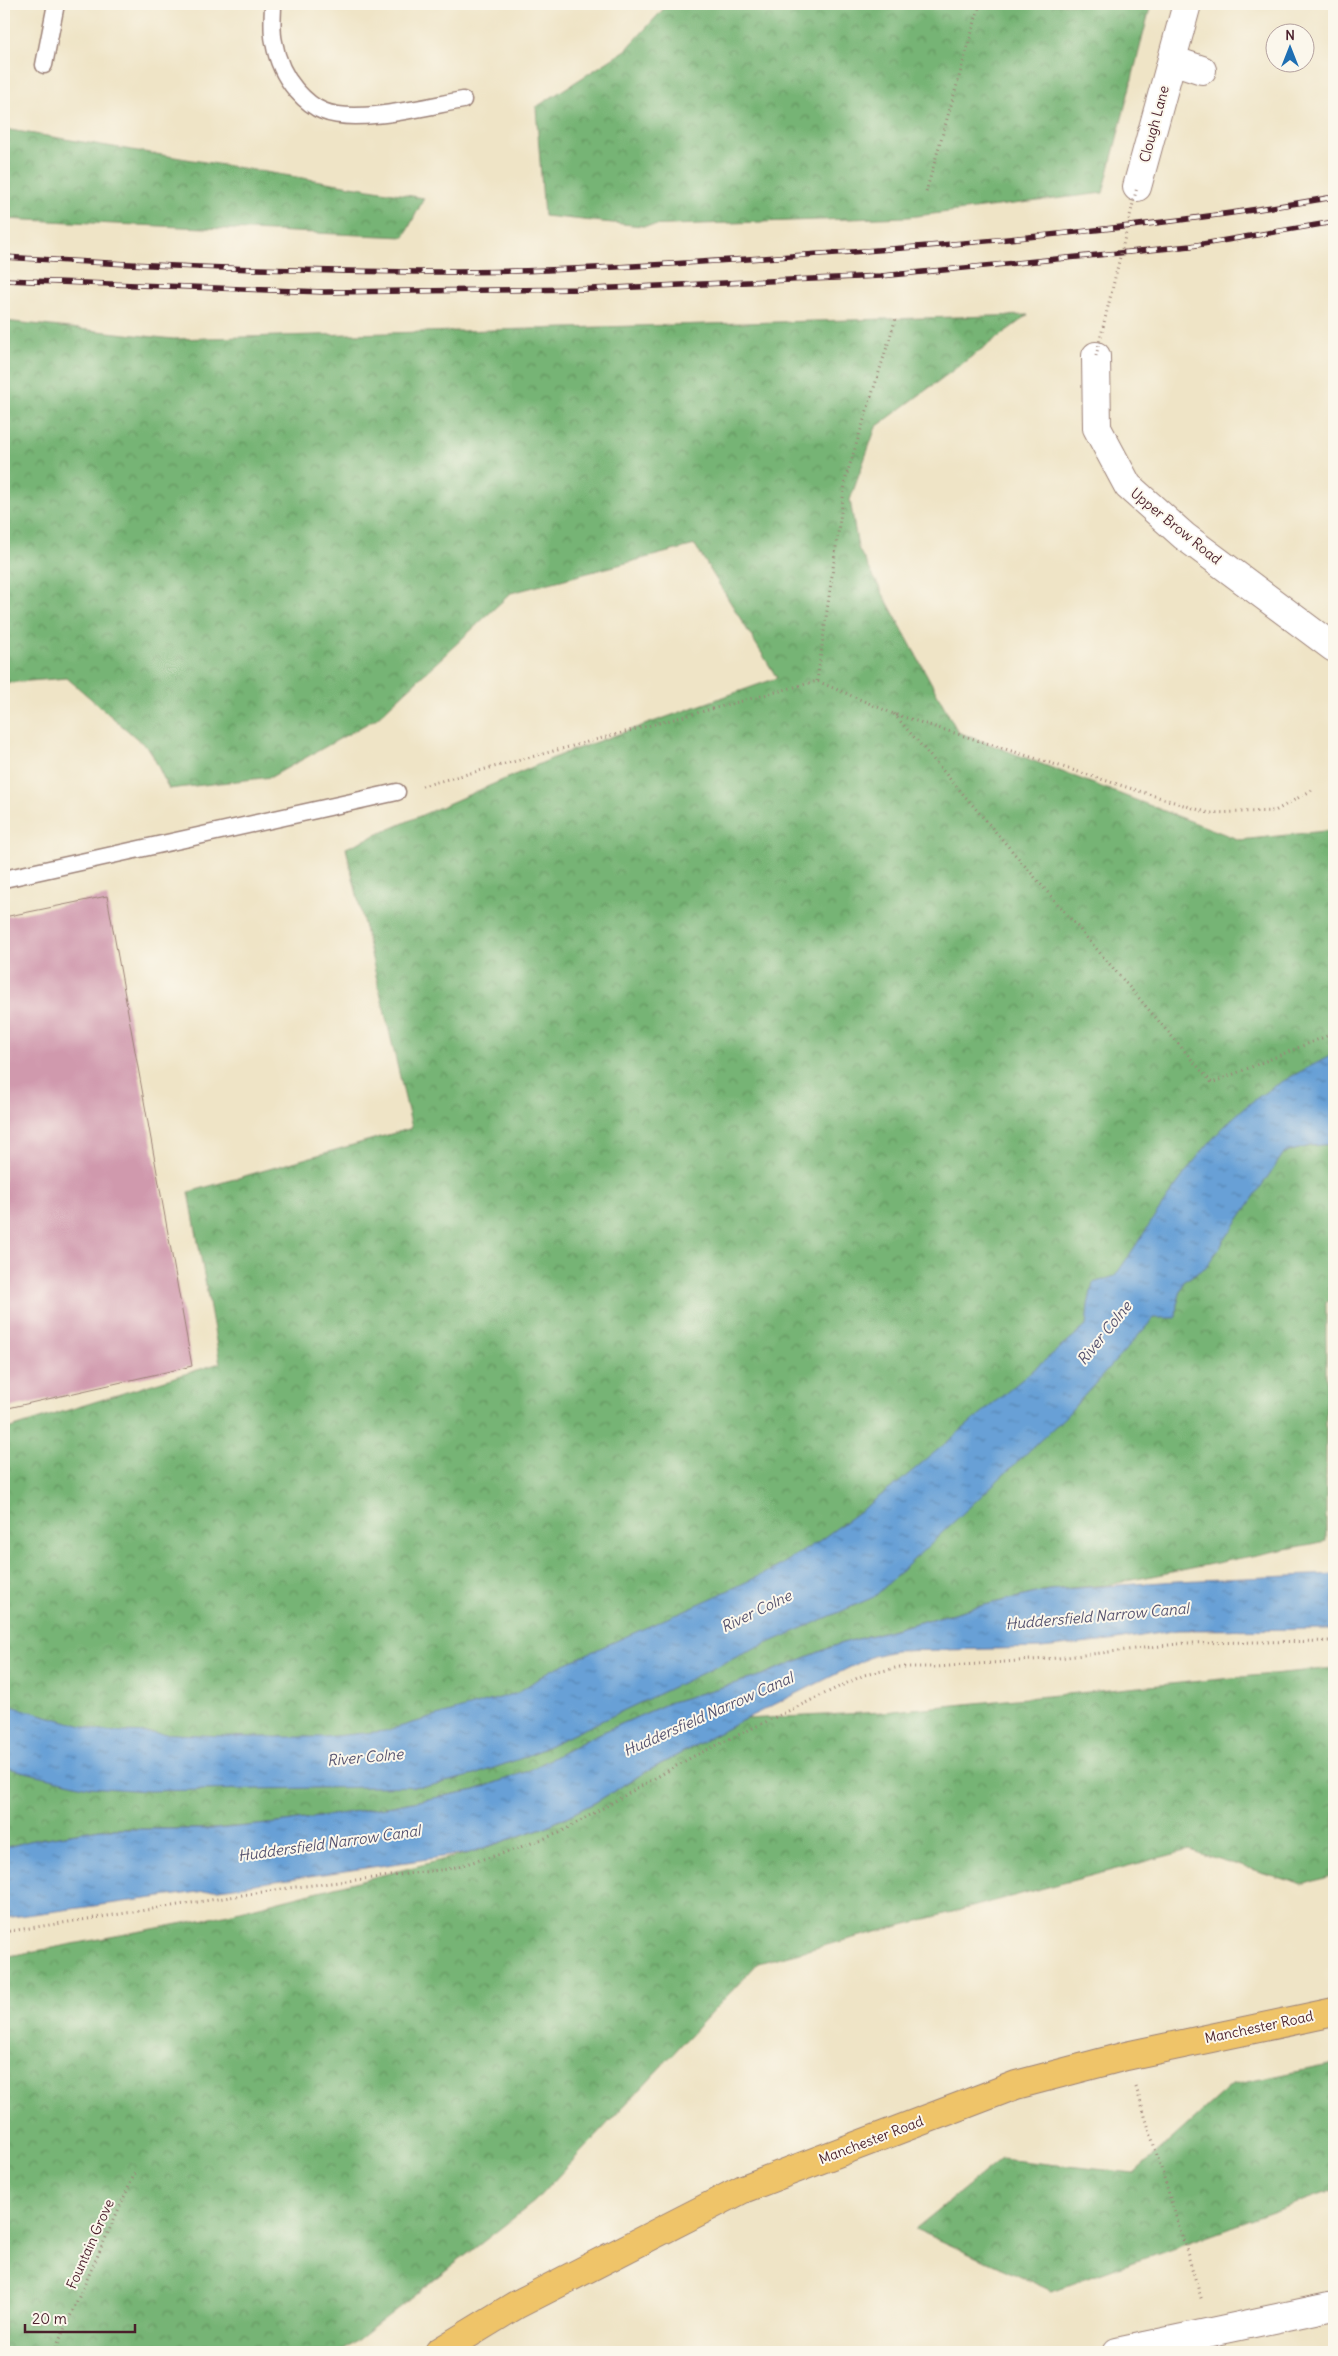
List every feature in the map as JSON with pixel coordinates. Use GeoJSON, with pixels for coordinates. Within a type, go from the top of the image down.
{"type":"FeatureCollection","features":[{"type":"Feature","properties":{"kind":"main road","name":"Manchester Road"},"geometry":{"type":"LineString","coordinates":[[439,2352],[516,2306],[744,2189],[1016,2085],[1126,2056],[1334,2012]]}},
{"type":"Feature","properties":{"kind":"street","name":"Clough Lane"},"geometry":{"type":"LineString","coordinates":[[1137,187],[1187,4]]}},
{"type":"Feature","properties":{"kind":"street"},"geometry":{"type":"LineString","coordinates":[[1172,60],[1202,70]]}},
{"type":"Feature","properties":{"kind":"street","name":"Upper Brow Road"},"geometry":{"type":"LineString","coordinates":[[1096,356],[1097,428],[1128,486],[1184,536],[1334,648]]}},
{"type":"Feature","properties":{"kind":"street"},"geometry":{"type":"LineString","coordinates":[[1117,2352],[1334,2306]]}},
{"type":"Feature","properties":{"kind":"lane"},"geometry":{"type":"LineString","coordinates":[[44,65],[56,4]]}},
{"type":"Feature","properties":{"kind":"lane"},"geometry":{"type":"LineString","coordinates":[[273,4],[273,41],[282,68],[288,80],[312,106],[324,112],[339,115],[366,116],[463,100]]}},
{"type":"Feature","properties":{"kind":"lane"},"geometry":{"type":"LineString","coordinates":[[4,879],[397,792]]}},
{"type":"Feature","properties":{"kind":"path"},"geometry":{"type":"LineString","coordinates":[[926,192],[980,4]]}},
{"type":"Feature","properties":{"kind":"path"},"geometry":{"type":"LineString","coordinates":[[1096,356],[1137,187]]}},
{"type":"Feature","properties":{"kind":"path"},"geometry":{"type":"LineString","coordinates":[[817,681],[846,477],[896,318]]}},
{"type":"Feature","properties":{"kind":"path"},"geometry":{"type":"LineString","coordinates":[[397,792],[817,681],[894,714],[1209,813],[1275,811],[1312,790]]}},
{"type":"Feature","properties":{"kind":"path"},"geometry":{"type":"LineString","coordinates":[[894,714],[1212,1083],[1334,1033]]}},
{"type":"Feature","properties":{"kind":"path"},"geometry":{"type":"LineString","coordinates":[[4,1932],[288,1888],[448,1868],[504,1852],[559,1834],[692,1756],[864,1675],[900,1667],[937,1667],[1058,1658],[1186,1643],[1334,1641]]}},
{"type":"Feature","properties":{"kind":"path"},"geometry":{"type":"LineString","coordinates":[[1126,2056],[1212,2332]]}},
{"type":"Feature","properties":{"kind":"path","name":"Fountain Grove"},"geometry":{"type":"LineString","coordinates":[[54,2352],[135,2173]]}},
{"type":"Feature","properties":{"kind":"green space"},"geometry":{"type":"Polygon","coordinates":[[[668,4],[1151,4],[1103,193],[908,217],[642,226],[544,216],[536,107],[626,50],[668,4]]]}},
{"type":"Feature","properties":{"kind":"green space"},"geometry":{"type":"Polygon","coordinates":[[[4,129],[424,198],[404,237],[4,219],[4,129]]]}},
{"type":"Feature","properties":{"kind":"green space"},"geometry":{"type":"Polygon","coordinates":[[[1028,315],[876,427],[850,500],[858,548],[958,732],[1240,840],[1334,830],[1334,1300],[1326,1302],[1326,1541],[1107,1585],[1049,1590],[972,1608],[839,1644],[757,1677],[671,1702],[594,1736],[528,1771],[475,1790],[392,1806],[278,1823],[216,1829],[100,1829],[29,1841],[4,1848],[4,1430],[220,1363],[189,1192],[412,1128],[346,848],[565,753],[777,678],[695,545],[511,593],[377,718],[271,777],[169,789],[150,750],[67,678],[4,683],[4,321],[173,339],[1028,315]]]}},
{"type":"Feature","properties":{"kind":"green space"},"geometry":{"type":"Polygon","coordinates":[[[1334,1668],[1334,1875],[1303,1885],[1189,1850],[758,1963],[534,2202],[342,2352],[4,2352],[4,1957],[216,1917],[469,1853],[548,1826],[596,1802],[642,1774],[745,1719],[883,1712],[1334,1668]]]}},
{"type":"Feature","properties":{"kind":"green space"},"geometry":{"type":"Polygon","coordinates":[[[1334,2064],[1334,2190],[1052,2291],[915,2229],[1001,2159],[1134,2173],[1232,2085],[1334,2064]]]}},
{"type":"Feature","properties":{"kind":"water","name":"River Colne"},"geometry":{"type":"Polygon","coordinates":[[[1334,1054],[1334,1144],[1310,1146],[1284,1153],[1206,1267],[1184,1281],[1177,1304],[1176,1318],[1154,1318],[1066,1416],[874,1597],[741,1655],[525,1757],[474,1775],[429,1786],[148,1791],[88,1787],[4,1767],[4,1704],[101,1731],[250,1737],[324,1737],[385,1731],[517,1693],[551,1670],[776,1568],[819,1541],[898,1483],[1086,1326],[1093,1283],[1115,1276],[1200,1153],[1234,1117],[1257,1098],[1334,1054]]]}},
{"type":"Feature","properties":{"kind":"water","name":"Huddersfield Narrow Canal"},"geometry":{"type":"Polygon","coordinates":[[[1334,1574],[1334,1629],[1178,1630],[1110,1641],[1041,1648],[894,1651],[873,1656],[745,1719],[642,1774],[596,1802],[548,1826],[469,1853],[4,1918],[4,1848],[29,1841],[100,1829],[216,1829],[278,1823],[392,1806],[475,1790],[528,1771],[594,1736],[671,1702],[757,1677],[839,1644],[972,1608],[1049,1590],[1177,1581],[1334,1574]]]}},
{"type":"Feature","properties":{"kind":"building"},"geometry":{"type":"Polygon","coordinates":[[[107,896],[192,1366],[4,1409],[4,917],[107,896]]]}},
{"type":"Feature","properties":{"kind":"railway"},"geometry":{"type":"LineString","coordinates":[[4,257],[315,270],[469,272],[570,269],[821,254],[1079,232],[1143,225],[1334,197]]}},
{"type":"Feature","properties":{"kind":"railway"},"geometry":{"type":"LineString","coordinates":[[4,280],[324,292],[591,289],[881,276],[1191,246],[1334,222]]}}]}
